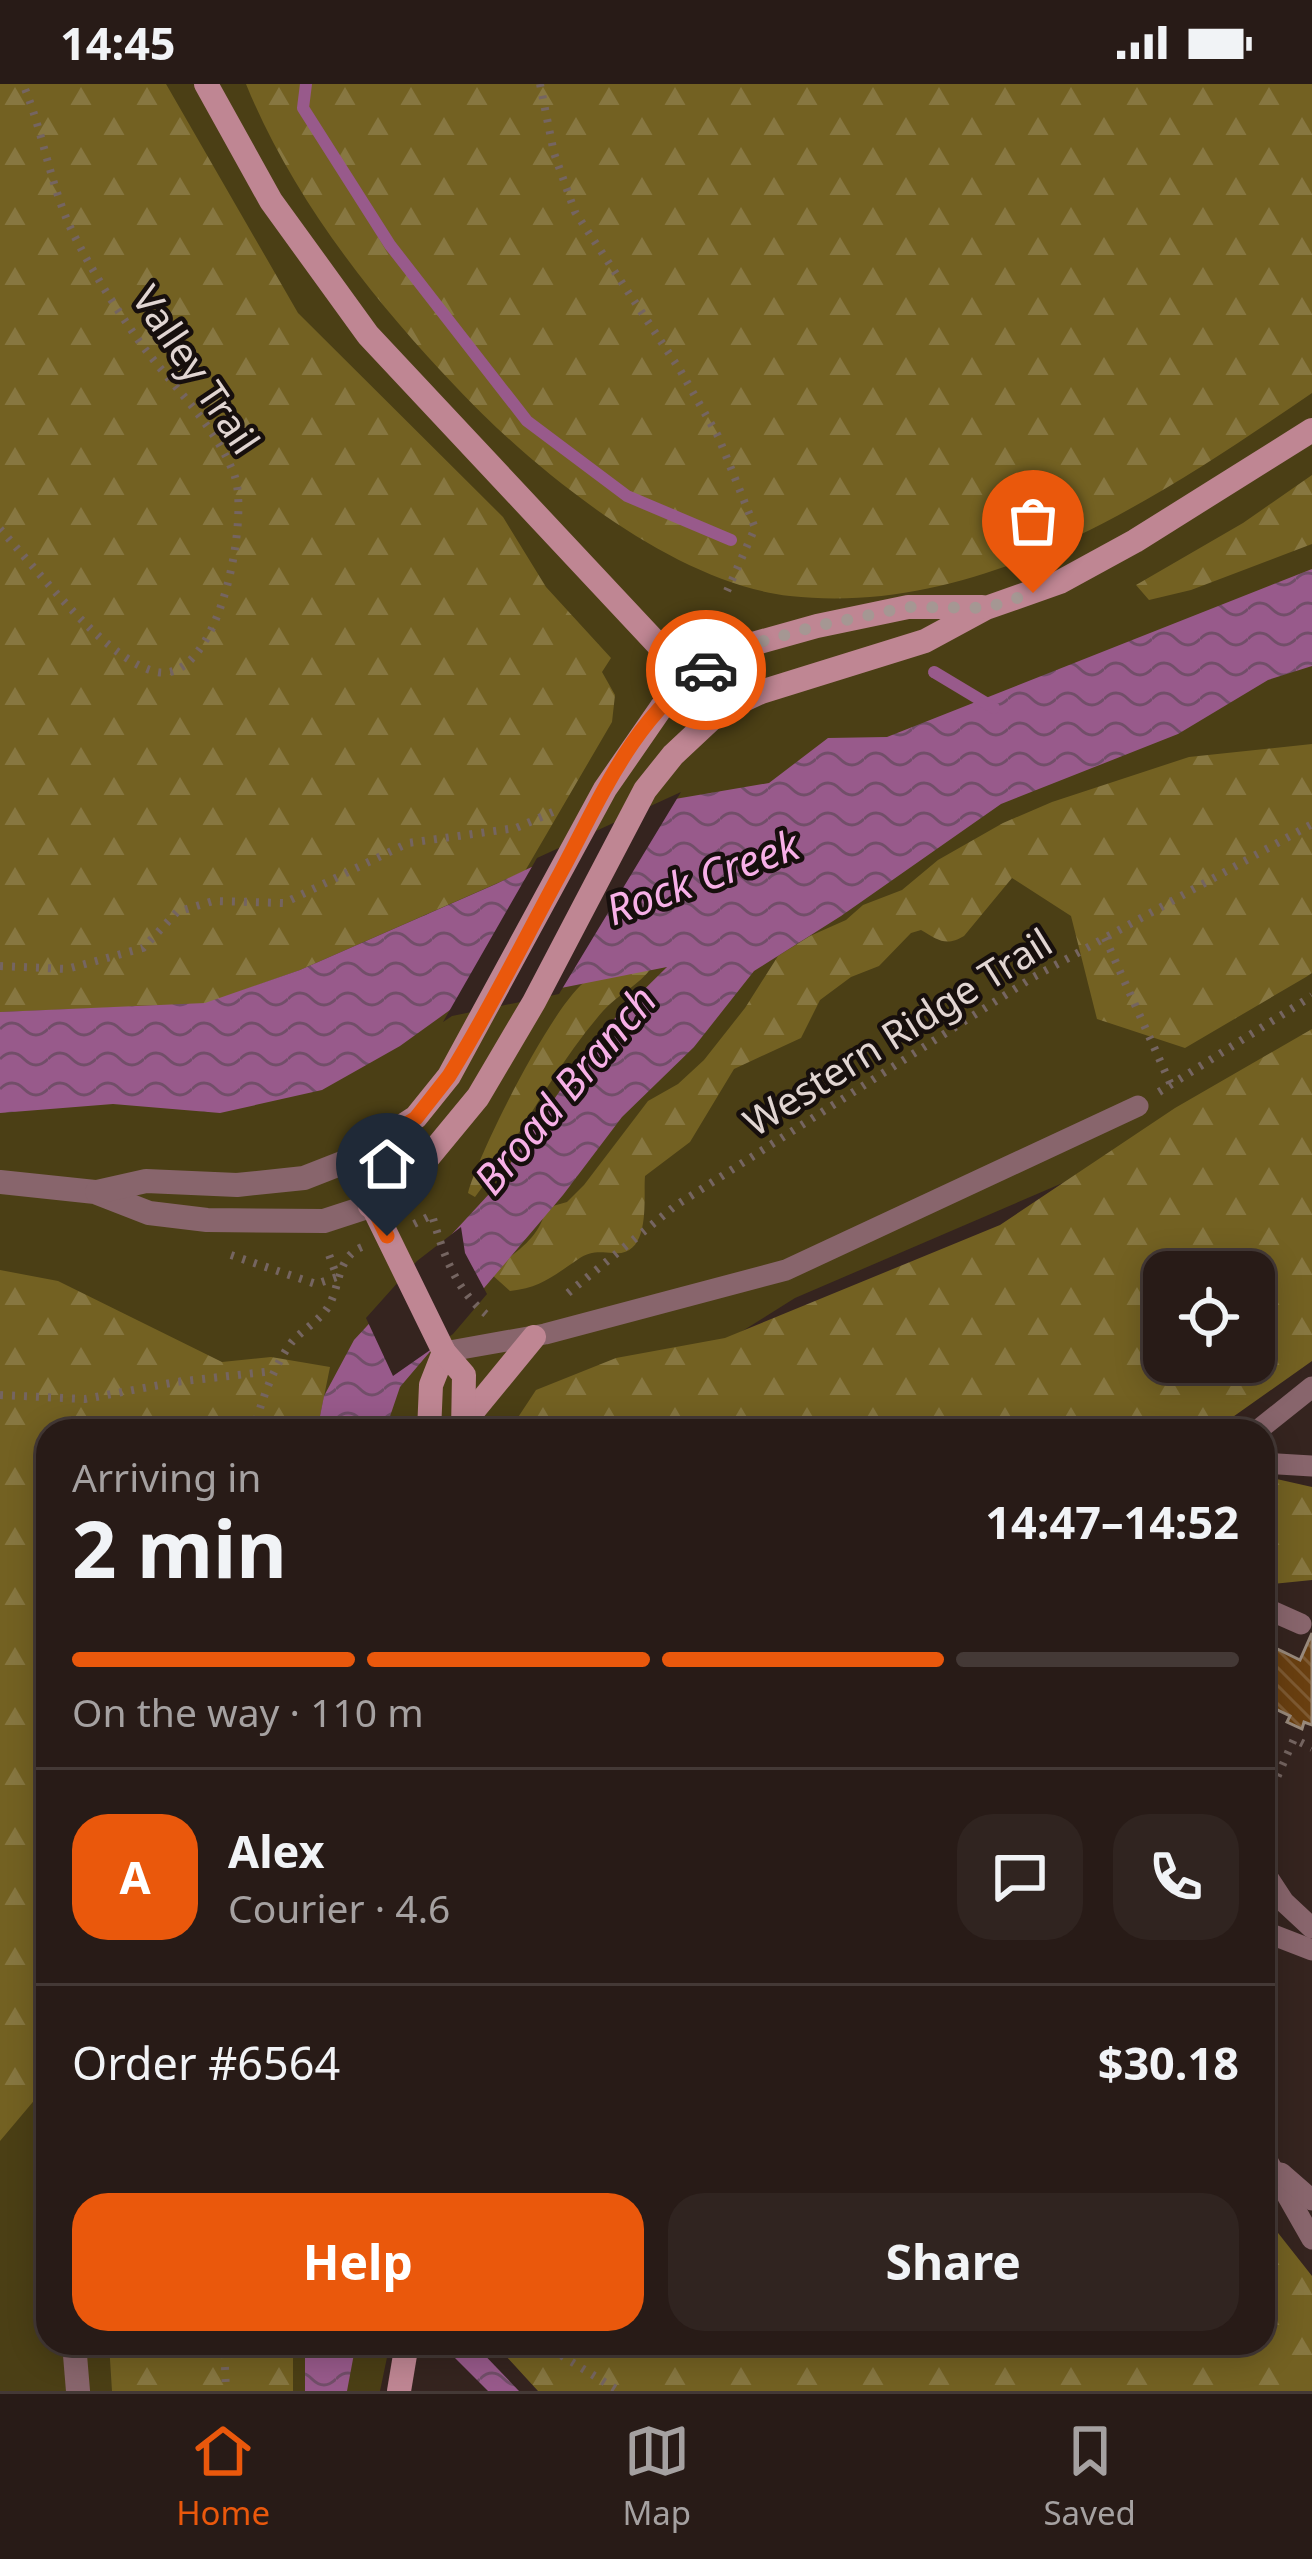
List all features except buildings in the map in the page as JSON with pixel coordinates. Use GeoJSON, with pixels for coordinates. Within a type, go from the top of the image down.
{"type":"FeatureCollection","features":[{"type":"Feature","properties":{"kind":"main road"},"geometry":{"type":"LineString","coordinates":[[206,84],[271,201],[368,335],[720,711]]}},
{"type":"Feature","properties":{"kind":"main road"},"geometry":{"type":"LineString","coordinates":[[370,1206],[412,1177],[478,1097],[534,1002],[645,790],[673,754],[720,711],[807,676],[925,641],[986,608],[1060,582],[1312,430]]}},
{"type":"Feature","properties":{"kind":"main road"},"geometry":{"type":"LineString","coordinates":[[464,1419],[464,1375],[443,1347],[350,1160],[416,1118],[434,1097],[485,1015],[605,789],[661,708],[690,680],[749,645],[817,626],[908,607],[986,608]]}},
{"type":"Feature","properties":{"kind":"main road"},"geometry":{"type":"LineString","coordinates":[[470,1419],[534,1337]]}},
{"type":"Feature","properties":{"kind":"main road"},"geometry":{"type":"LineString","coordinates":[[430,1419],[431,1384],[443,1347]]}},
{"type":"Feature","properties":{"kind":"main road"},"geometry":{"type":"LineString","coordinates":[[399,2391],[405,2355]]}},
{"type":"Feature","properties":{"kind":"street"},"geometry":{"type":"LineString","coordinates":[[95,1192],[146,1181],[237,1185],[287,1180],[350,1160]]}},
{"type":"Feature","properties":{"kind":"street"},"geometry":{"type":"LineString","coordinates":[[0,1182],[95,1192],[149,1213],[250,1223],[324,1221],[370,1206]]}},
{"type":"Feature","properties":{"kind":"street"},"geometry":{"type":"LineString","coordinates":[[75,2355],[78,2391]]}},
{"type":"Feature","properties":{"kind":"lane"},"geometry":{"type":"LineString","coordinates":[[443,1347],[534,1337],[786,1270],[1138,1106]]}},
{"type":"Feature","properties":{"kind":"lane"},"geometry":{"type":"LineString","coordinates":[[1272,1419],[1312,1387]]}},
{"type":"Feature","properties":{"kind":"lane"},"geometry":{"type":"LineString","coordinates":[[1275,1464],[1312,1466]]}},
{"type":"Feature","properties":{"kind":"lane"},"geometry":{"type":"LineString","coordinates":[[1275,1612],[1301,1624]]}},
{"type":"Feature","properties":{"kind":"lane"},"geometry":{"type":"LineString","coordinates":[[1275,1888],[1312,1928]]}},
{"type":"Feature","properties":{"kind":"lane"},"geometry":{"type":"LineString","coordinates":[[1275,1935],[1312,1950]]}},
{"type":"Feature","properties":{"kind":"lane"},"geometry":{"type":"LineString","coordinates":[[1275,2166],[1312,2200]]}},
{"type":"Feature","properties":{"kind":"lane"},"geometry":{"type":"LineString","coordinates":[[1275,2174],[1312,2239]]}},
{"type":"Feature","properties":{"kind":"path","name":"Valley Trail"},"geometry":{"type":"LineString","coordinates":[[0,530],[105,643],[154,672],[175,671],[194,655],[219,615],[237,550],[236,477],[193,407],[138,340],[71,229],[22,84]]}},
{"type":"Feature","properties":{"kind":"path"},"geometry":{"type":"LineString","coordinates":[[541,84],[554,153],[575,212],[690,386],[718,436],[755,528],[727,591]]}},
{"type":"Feature","properties":{"kind":"path"},"geometry":{"type":"LineString","coordinates":[[0,965],[67,969],[143,948],[177,912],[213,901],[284,903],[408,843],[516,828],[552,814],[565,802]]}},
{"type":"Feature","properties":{"kind":"path","name":"Western Ridge Trail"},"geometry":{"type":"LineString","coordinates":[[555,1301],[675,1206],[1032,978],[1312,824]]}},
{"type":"Feature","properties":{"kind":"path"},"geometry":{"type":"LineString","coordinates":[[1105,938],[1171,1085]]}},
{"type":"Feature","properties":{"kind":"path"},"geometry":{"type":"LineString","coordinates":[[1138,1106],[1312,996]]}},
{"type":"Feature","properties":{"kind":"path"},"geometry":{"type":"LineString","coordinates":[[432,1215],[461,1288],[483,1312]]}},
{"type":"Feature","properties":{"kind":"path"},"geometry":{"type":"LineString","coordinates":[[323,1240],[337,1277]]}},
{"type":"Feature","properties":{"kind":"path"},"geometry":{"type":"LineString","coordinates":[[257,1419],[275,1371],[292,1342],[328,1308],[350,1252]]}},
{"type":"Feature","properties":{"kind":"path"},"geometry":{"type":"LineString","coordinates":[[0,1395],[85,1399],[275,1371]]}},
{"type":"Feature","properties":{"kind":"path"},"geometry":{"type":"LineString","coordinates":[[1275,1782],[1294,1739],[1312,1748]]}},
{"type":"Feature","properties":{"kind":"path"},"geometry":{"type":"LineString","coordinates":[[224,2355],[226,2391]]}},
{"type":"Feature","properties":{"kind":"path"},"geometry":{"type":"LineString","coordinates":[[561,2355],[619,2391]]}},
{"type":"Feature","properties":{"kind":"shaded area"},"geometry":{"type":"Polygon","coordinates":[[[0,84],[1312,84],[1312,1076],[795,1298],[733,1337],[579,1406],[527,1419],[36,1419],[36,2355],[388,2355],[380,2391],[0,2391],[0,84]]]}},
{"type":"Feature","properties":{"kind":"green space"},"geometry":{"type":"Polygon","coordinates":[[[0,84],[166,84],[298,313],[503,517],[546,587],[611,658],[602,672],[615,695],[612,722],[525,871],[300,970],[205,1004],[0,1012],[0,84]]]}},
{"type":"Feature","properties":{"kind":"green space"},"geometry":{"type":"Polygon","coordinates":[[[246,84],[1312,84],[1312,393],[1131,508],[1000,568],[932,588],[862,598],[790,596],[745,587],[700,570],[609,518],[525,454],[457,388],[337,245],[287,167],[246,84]]]}},
{"type":"Feature","properties":{"kind":"green space"},"geometry":{"type":"Polygon","coordinates":[[[1312,475],[1312,544],[1191,590],[1149,600],[1136,585],[1243,523],[1312,475]]]}},
{"type":"Feature","properties":{"kind":"green space"},"geometry":{"type":"Polygon","coordinates":[[[1312,744],[1312,973],[1306,977],[1185,1048],[1097,1019],[1071,916],[1012,878],[964,936],[947,942],[921,930],[911,933],[879,966],[851,977],[820,1000],[801,1038],[734,1069],[690,1142],[645,1176],[643,1224],[634,1246],[625,1252],[586,1255],[546,1280],[521,1289],[510,1291],[490,1273],[532,1238],[546,1208],[567,1202],[584,1185],[648,1101],[678,1084],[704,1060],[778,956],[846,920],[863,905],[902,890],[938,860],[1003,823],[1052,802],[1189,757],[1312,744]]]}},
{"type":"Feature","properties":{"kind":"green space"},"geometry":{"type":"Polygon","coordinates":[[[652,967],[585,1033],[475,1197],[468,1193],[519,1079],[573,994],[601,974],[652,967]]]}},
{"type":"Feature","properties":{"kind":"green space"},"geometry":{"type":"Polygon","coordinates":[[[1312,1029],[1312,1361],[1230,1419],[517,1419],[536,1390],[616,1358],[725,1338],[1000,1225],[1175,1108],[1312,1029]]]}},
{"type":"Feature","properties":{"kind":"green space"},"geometry":{"type":"Polygon","coordinates":[[[0,1270],[58,1281],[222,1362],[271,1357],[330,1367],[319,1419],[36,1419],[36,2098],[0,2141],[0,1270]]]}},
{"type":"Feature","properties":{"kind":"green space"},"geometry":{"type":"Polygon","coordinates":[[[1275,1479],[1312,1487],[1312,1580],[1275,1584],[1275,1479]]]}},
{"type":"Feature","properties":{"kind":"green space"},"geometry":{"type":"Polygon","coordinates":[[[1275,2229],[1312,2276],[1312,2391],[538,2391],[505,2355],[1275,2355],[1275,2229]]]}},
{"type":"Feature","properties":{"kind":"green space"},"geometry":{"type":"Polygon","coordinates":[[[110,2355],[293,2355],[293,2391],[112,2391],[110,2355]]]}},
{"type":"Feature","properties":{"kind":"water"},"geometry":{"type":"Polygon","coordinates":[[[1312,569],[1312,666],[1268,680],[1178,734],[1001,804],[754,971],[694,1047],[622,1117],[563,1195],[400,1387],[389,1419],[319,1419],[324,1396],[354,1340],[490,1193],[598,1035],[667,967],[450,1010],[400,1046],[322,1090],[220,1113],[113,1104],[0,1113],[0,1012],[205,1003],[300,970],[675,799],[769,783],[828,738],[887,737],[1312,569]]]}},
{"type":"Feature","properties":{"kind":"water"},"geometry":{"type":"Polygon","coordinates":[[[305,2355],[354,2355],[347,2391],[305,2391],[305,2355]]]}},
{"type":"Feature","properties":{"kind":"water"},"geometry":{"type":"Polygon","coordinates":[[[452,2355],[484,2355],[519,2391],[488,2391],[452,2355]]]}},
{"type":"Feature","properties":{"kind":"pier"},"geometry":{"type":"Polygon","coordinates":[[[681,792],[559,994],[452,1016],[443,1022],[537,858],[681,792]]]}},
{"type":"Feature","properties":{"kind":"pier"},"geometry":{"type":"Polygon","coordinates":[[[461,1227],[465,1253],[487,1294],[453,1334],[393,1376],[366,1318],[417,1261],[461,1227]]]}},
{"type":"Feature","properties":{"kind":"waterway"},"geometry":{"type":"LineString","coordinates":[[306,84],[303,108],[390,245],[527,421],[627,496],[731,540]]}},
{"type":"Feature","properties":{"kind":"waterway"},"geometry":{"type":"LineString","coordinates":[[934,672],[994,708]]}},
{"type":"Feature","properties":{"kind":"way so far"},"geometry":{"type":"LineString","coordinates":[[706,670],[749,645],[817,626],[908,607],[986,608],[1033,593]]}},
{"type":"Feature","properties":{"kind":"route"},"geometry":{"type":"LineString","coordinates":[[387,1236],[350,1160],[416,1118],[434,1097],[485,1015],[605,789],[661,708],[706,670]]}},
{"type":"Feature","properties":{"kind":"water label","name":"Rock Creek"},"geometry":{"type":"Point","coordinates":[702,876]}},
{"type":"Feature","properties":{"kind":"water label","name":"Broad Branch"},"geometry":{"type":"Point","coordinates":[564,1089]}}]}
